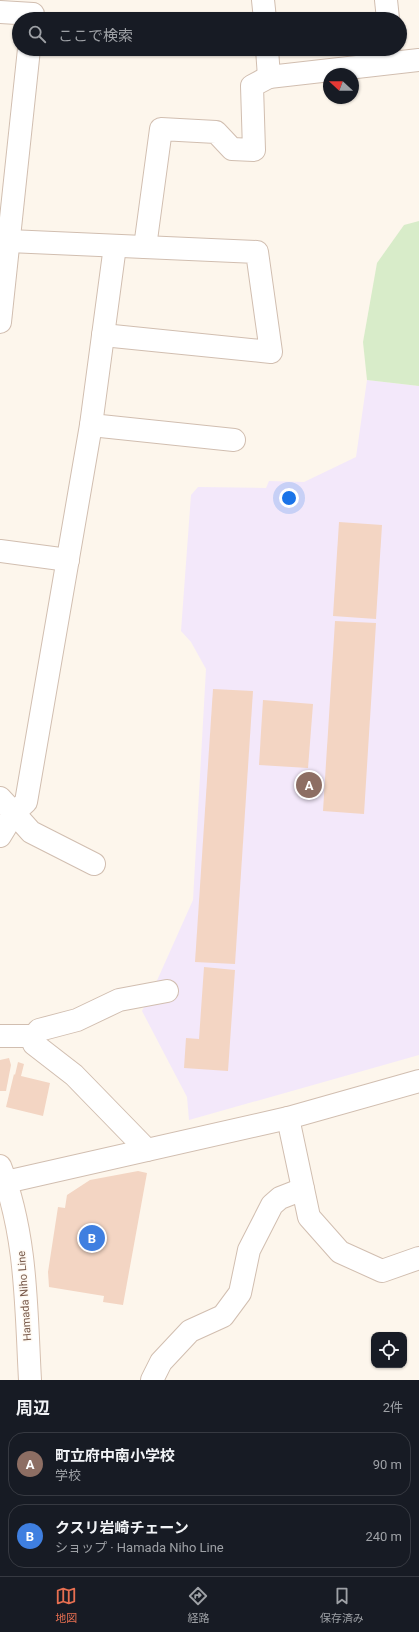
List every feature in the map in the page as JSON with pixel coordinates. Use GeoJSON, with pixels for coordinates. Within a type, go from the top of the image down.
{"type":"FeatureCollection","features":[{"type":"Feature","properties":{"kind":"street"},"geometry":{"type":"LineString","coordinates":[[263,0],[264,12]]}},
{"type":"Feature","properties":{"kind":"street"},"geometry":{"type":"LineString","coordinates":[[386,0],[387,12]]}},
{"type":"Feature","properties":{"kind":"street"},"geometry":{"type":"LineString","coordinates":[[0,12],[33,11]]}},
{"type":"Feature","properties":{"kind":"street"},"geometry":{"type":"LineString","coordinates":[[0,322],[28,56]]}},
{"type":"Feature","properties":{"kind":"street"},"geometry":{"type":"LineString","coordinates":[[268,56],[269,77]]}},
{"type":"Feature","properties":{"kind":"street"},"geometry":{"type":"LineString","coordinates":[[145,247],[161,129],[216,132],[232,149],[254,150],[252,86],[269,77],[392,56],[419,60]]}},
{"type":"Feature","properties":{"kind":"street"},"geometry":{"type":"LineString","coordinates":[[8,241],[257,252],[271,352],[103,335]]}},
{"type":"Feature","properties":{"kind":"street"},"geometry":{"type":"LineString","coordinates":[[7,806],[26,802],[91,425],[115,246]]}},
{"type":"Feature","properties":{"kind":"street"},"geometry":{"type":"LineString","coordinates":[[91,425],[234,440]]}},
{"type":"Feature","properties":{"kind":"street"},"geometry":{"type":"LineString","coordinates":[[0,551],[68,560]]}},
{"type":"Feature","properties":{"kind":"street"},"geometry":{"type":"LineString","coordinates":[[0,836],[7,806]]}},
{"type":"Feature","properties":{"kind":"street"},"geometry":{"type":"LineString","coordinates":[[7,806],[31,832],[94,864]]}},
{"type":"Feature","properties":{"kind":"street"},"geometry":{"type":"LineString","coordinates":[[146,1150],[74,1075],[34,1044],[34,1036],[39,1030],[77,1020],[119,1000],[167,991]]}},
{"type":"Feature","properties":{"kind":"street"},"geometry":{"type":"LineString","coordinates":[[0,1036],[34,1036]]}},
{"type":"Feature","properties":{"kind":"street"},"geometry":{"type":"LineString","coordinates":[[2,1177],[146,1150],[288,1118],[419,1081]]}},
{"type":"Feature","properties":{"kind":"street"},"geometry":{"type":"LineString","coordinates":[[288,1118],[309,1217],[340,1252],[382,1271],[419,1258]]}},
{"type":"Feature","properties":{"kind":"street","name":"Hamada Niho Line"},"geometry":{"type":"LineString","coordinates":[[2,1177],[22,1253],[30,1380]]}},
{"type":"Feature","properties":{"kind":"street"},"geometry":{"type":"LineString","coordinates":[[152,1380],[161,1362],[190,1331],[223,1316],[240,1293],[249,1250],[272,1205],[280,1198],[303,1189]]}},
{"type":"Feature","properties":{"kind":"shaded area"},"geometry":{"type":"Polygon","coordinates":[[[367,380],[419,386],[419,1055],[189,1120],[187,1097],[142,1011],[193,900],[206,669],[191,642],[181,631],[191,495],[198,487],[266,488],[269,481],[304,482],[356,457],[367,380]]]}},
{"type":"Feature","properties":{"kind":"green space"},"geometry":{"type":"Polygon","coordinates":[[[419,221],[419,386],[367,380],[363,342],[377,263],[404,225],[419,221]]]}},
{"type":"Feature","properties":{"kind":"building"},"geometry":{"type":"Polygon","coordinates":[[[339,522],[382,525],[376,619],[333,616],[339,522]]]}},
{"type":"Feature","properties":{"kind":"building"},"geometry":{"type":"Polygon","coordinates":[[[335,621],[376,623],[364,814],[323,811],[335,621]]]}},
{"type":"Feature","properties":{"kind":"building"},"geometry":{"type":"Polygon","coordinates":[[[213,689],[253,691],[235,964],[195,962],[213,689]]]}},
{"type":"Feature","properties":{"kind":"building"},"geometry":{"type":"Polygon","coordinates":[[[263,700],[313,704],[308,768],[259,765],[263,700]]]}},
{"type":"Feature","properties":{"kind":"building"},"geometry":{"type":"Polygon","coordinates":[[[204,967],[235,970],[228,1071],[184,1068],[186,1038],[199,1039],[204,967]]]}},
{"type":"Feature","properties":{"kind":"building"},"geometry":{"type":"Polygon","coordinates":[[[9,1058],[11,1065],[6,1091],[0,1091],[0,1060],[9,1058]]]}},
{"type":"Feature","properties":{"kind":"building"},"geometry":{"type":"Polygon","coordinates":[[[18,1062],[24,1064],[21,1076],[50,1083],[43,1116],[6,1107],[18,1062]]]}},
{"type":"Feature","properties":{"kind":"building"},"geometry":{"type":"Polygon","coordinates":[[[138,1171],[147,1173],[123,1305],[103,1302],[104,1296],[49,1287],[48,1272],[58,1207],[65,1208],[67,1195],[90,1180],[138,1171]]]}},
{"type":"Feature","properties":{"kind":"place","name":"町立府中南小学校"},"geometry":{"type":"Point","coordinates":[309,785]}},
{"type":"Feature","properties":{"kind":"place","name":"クスリ岩崎チェーン"},"geometry":{"type":"Point","coordinates":[92,1238]}}]}
